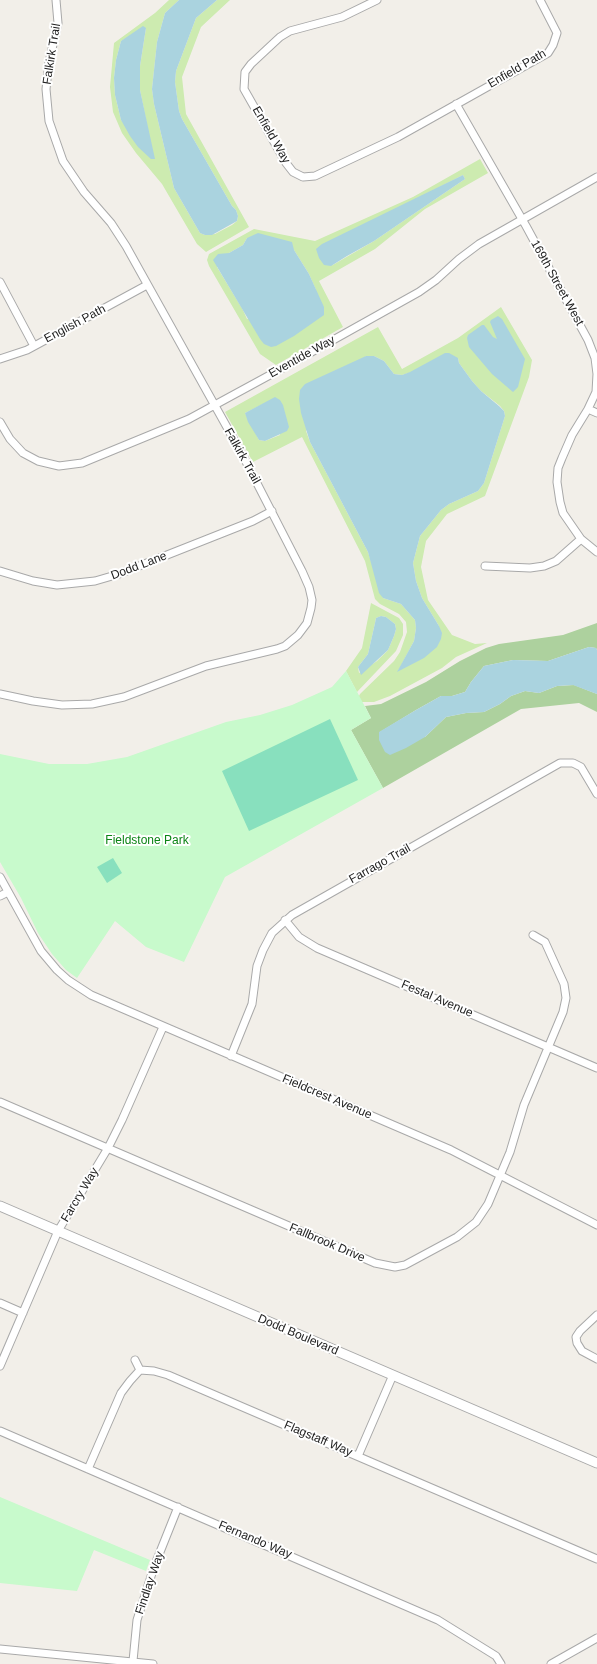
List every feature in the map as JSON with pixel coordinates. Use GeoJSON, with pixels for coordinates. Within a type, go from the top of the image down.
{"type":"FeatureCollection","features":[{"type":"Feature","properties":{"kind":"street","name":"Falkirk Trail"},"geometry":{"type":"LineString","coordinates":[[0,694],[62,705],[92,704],[124,697],[206,666],[277,649],[292,641],[306,623],[310,616],[312,600],[305,576],[272,511],[147,285],[111,223],[84,192],[63,161],[49,121],[46,89],[49,62],[58,23],[56,0]]}},
{"type":"Feature","properties":{"kind":"street","name":"Enfield Way"},"geometry":{"type":"LineString","coordinates":[[377,0],[342,17],[290,31],[280,37],[251,64],[245,72],[244,89],[286,163],[293,172],[303,177],[315,176],[398,137],[456,104]]}},
{"type":"Feature","properties":{"kind":"street","name":"Enfield Path"},"geometry":{"type":"LineString","coordinates":[[456,104],[548,53],[553,45],[557,33],[540,0]]}},
{"type":"Feature","properties":{"kind":"street","name":"169th Street West"},"geometry":{"type":"LineString","coordinates":[[456,104],[588,340],[594,358],[597,374],[596,392],[572,435],[562,458],[558,468],[557,482],[563,513],[581,540],[597,552]]}},
{"type":"Feature","properties":{"kind":"street","name":"Eventide Way"},"geometry":{"type":"LineString","coordinates":[[0,422],[10,439],[23,453],[38,461],[59,466],[82,463],[189,419],[214,406],[419,292],[436,280],[459,258],[479,244],[597,177]]}},
{"type":"Feature","properties":{"kind":"street"},"geometry":{"type":"LineString","coordinates":[[0,282],[34,346]]}},
{"type":"Feature","properties":{"kind":"street","name":"English Path"},"geometry":{"type":"LineString","coordinates":[[0,359],[13,356],[34,346],[147,285]]}},
{"type":"Feature","properties":{"kind":"street"},"geometry":{"type":"LineString","coordinates":[[588,408],[597,413]]}},
{"type":"Feature","properties":{"kind":"street","name":"Dodd Lane"},"geometry":{"type":"LineString","coordinates":[[0,571],[33,581],[57,585],[95,581],[118,574],[254,521],[272,511]]}},
{"type":"Feature","properties":{"kind":"street"},"geometry":{"type":"LineString","coordinates":[[485,566],[530,568],[544,566],[556,561],[581,540]]}},
{"type":"Feature","properties":{"kind":"street","name":"Farrago Trail"},"geometry":{"type":"LineString","coordinates":[[231,1056],[252,1004],[259,958],[272,933],[285,920],[299,910],[560,763],[573,763],[581,767],[597,794]]}},
{"type":"Feature","properties":{"kind":"street","name":"Fieldcrest Avenue"},"geometry":{"type":"LineString","coordinates":[[0,877],[41,951],[57,970],[68,980],[91,995],[451,1150],[597,1226]]}},
{"type":"Feature","properties":{"kind":"street"},"geometry":{"type":"LineString","coordinates":[[0,896],[8,892]]}},
{"type":"Feature","properties":{"kind":"street","name":"Festal Avenue"},"geometry":{"type":"LineString","coordinates":[[285,920],[299,937],[317,948],[597,1068]]}},
{"type":"Feature","properties":{"kind":"street","name":"Fallbrook Drive"},"geometry":{"type":"LineString","coordinates":[[0,1102],[367,1260],[384,1266],[395,1267],[414,1261],[467,1230],[482,1214],[510,1152],[524,1105],[566,1005],[566,991],[545,942],[533,935]]}},
{"type":"Feature","properties":{"kind":"street","name":"Farcry Way"},"geometry":{"type":"LineString","coordinates":[[0,1366],[58,1231],[108,1148],[163,1027]]}},
{"type":"Feature","properties":{"kind":"street","name":"Dodd Boulevard"},"geometry":{"type":"LineString","coordinates":[[0,1206],[597,1463]]}},
{"type":"Feature","properties":{"kind":"street"},"geometry":{"type":"LineString","coordinates":[[0,1303],[23,1312]]}},
{"type":"Feature","properties":{"kind":"street"},"geometry":{"type":"LineString","coordinates":[[597,1315],[587,1323],[576,1337],[576,1342],[582,1351],[597,1359]]}},
{"type":"Feature","properties":{"kind":"street"},"geometry":{"type":"LineString","coordinates":[[88,1469],[121,1393],[140,1370],[135,1360]]}},
{"type":"Feature","properties":{"kind":"street","name":"Flagstaff Way"},"geometry":{"type":"LineString","coordinates":[[140,1370],[154,1371],[168,1375],[597,1559]]}},
{"type":"Feature","properties":{"kind":"street"},"geometry":{"type":"LineString","coordinates":[[358,1456],[393,1375]]}},
{"type":"Feature","properties":{"kind":"street","name":"Fernando Way"},"geometry":{"type":"LineString","coordinates":[[0,1431],[438,1620],[496,1656],[501,1664]]}},
{"type":"Feature","properties":{"kind":"street","name":"Findlay Way"},"geometry":{"type":"LineString","coordinates":[[133,1661],[137,1620],[154,1567],[178,1507]]}},
{"type":"Feature","properties":{"kind":"street"},"geometry":{"type":"LineString","coordinates":[[551,1664],[597,1638]]}},
{"type":"Feature","properties":{"kind":"street"},"geometry":{"type":"LineString","coordinates":[[0,1649],[153,1664]]}},
{"type":"Feature","properties":{"kind":"green space"},"geometry":{"type":"Polygon","coordinates":[[[169,0],[179,0],[165,13],[157,42],[152,89],[154,104],[174,188],[200,233],[205,235],[215,234],[232,225],[237,221],[238,216],[236,210],[232,206],[182,119],[179,111],[175,82],[176,71],[196,18],[217,0],[230,0],[201,27],[182,77],[186,114],[249,227],[206,252],[197,244],[162,184],[136,153],[122,133],[113,112],[110,87],[114,43],[155,13],[169,0]],[[146,28],[121,41],[116,60],[114,78],[115,95],[121,120],[154,159],[140,90],[140,66],[146,28]]]}},
{"type":"Feature","properties":{"kind":"green space"},"geometry":{"type":"Polygon","coordinates":[[[480,159],[488,173],[425,209],[375,249],[319,281],[343,327],[276,365],[260,354],[209,266],[207,260],[209,254],[254,229],[315,241],[413,197],[480,159]],[[463,175],[404,205],[331,266],[374,241],[465,179],[463,175]],[[247,238],[243,245],[229,253],[217,267],[247,319],[316,290],[309,274],[294,250],[247,238]]]}},
{"type":"Feature","properties":{"kind":"green space"},"geometry":{"type":"Polygon","coordinates":[[[501,307],[532,360],[529,377],[485,496],[447,514],[426,541],[421,567],[428,600],[452,635],[475,644],[487,643],[456,657],[442,668],[390,696],[374,702],[360,702],[358,698],[360,694],[394,661],[400,652],[407,632],[406,622],[399,614],[380,604],[375,599],[365,561],[302,437],[253,462],[225,412],[378,327],[402,369],[458,338],[501,307]],[[366,356],[306,431],[310,442],[368,552],[383,598],[401,604],[415,620],[416,628],[414,641],[398,671],[439,626],[422,598],[416,581],[413,563],[420,536],[441,510],[449,504],[478,491],[484,483],[505,416],[504,411],[500,406],[481,391],[472,381],[459,363],[458,358],[402,375],[394,374],[384,361],[374,356],[366,356]],[[275,398],[245,413],[259,440],[265,441],[280,435],[275,398]]]}},
{"type":"Feature","properties":{"kind":"green space"},"geometry":{"type":"Polygon","coordinates":[[[371,603],[399,618],[403,624],[403,635],[396,651],[357,692],[346,671],[362,648],[371,603]],[[381,616],[376,618],[368,654],[358,667],[359,673],[377,661],[388,650],[396,629],[395,624],[386,617],[381,616]]]}},
{"type":"Feature","properties":{"kind":"green space"},"geometry":{"type":"Polygon","coordinates":[[[597,623],[597,650],[596,648],[589,647],[548,661],[513,660],[484,666],[465,692],[452,696],[441,696],[380,732],[379,740],[425,737],[446,717],[466,713],[484,712],[500,704],[511,696],[525,691],[539,693],[557,686],[574,685],[597,694],[597,712],[579,703],[521,709],[383,788],[351,730],[371,718],[365,706],[381,704],[426,682],[460,661],[486,648],[499,644],[563,635],[597,623]]]}},
{"type":"Feature","properties":{"kind":"green space","name":"Fieldstone Park"},"geometry":{"type":"Polygon","coordinates":[[[346,671],[371,718],[351,730],[383,788],[225,877],[184,962],[146,947],[115,921],[77,978],[66,970],[52,954],[38,933],[21,898],[0,862],[0,754],[49,764],[87,764],[127,757],[226,722],[260,715],[292,705],[332,687],[346,671]]]}},
{"type":"Feature","properties":{"kind":"green space"},"geometry":{"type":"Polygon","coordinates":[[[330,719],[358,780],[249,831],[222,771],[330,719]]]}},
{"type":"Feature","properties":{"kind":"green space"},"geometry":{"type":"Polygon","coordinates":[[[113,858],[122,873],[107,883],[97,867],[113,858]]]}},
{"type":"Feature","properties":{"kind":"green space"},"geometry":{"type":"Polygon","coordinates":[[[0,1497],[150,1560],[146,1571],[94,1550],[77,1591],[0,1583],[0,1497]]]}},
{"type":"Feature","properties":{"kind":"water"},"geometry":{"type":"Polygon","coordinates":[[[179,0],[217,0],[196,18],[176,71],[175,82],[179,111],[182,119],[232,206],[236,210],[238,216],[237,221],[212,235],[200,233],[174,188],[154,104],[152,89],[157,42],[165,13],[179,0]]]}},
{"type":"Feature","properties":{"kind":"water"},"geometry":{"type":"Polygon","coordinates":[[[143,26],[146,28],[140,66],[140,90],[155,159],[151,159],[138,147],[130,136],[121,120],[115,95],[114,78],[116,60],[121,41],[143,26]]]}},
{"type":"Feature","properties":{"kind":"water"},"geometry":{"type":"Polygon","coordinates":[[[463,175],[465,179],[374,241],[331,266],[324,265],[319,258],[316,249],[322,244],[463,175]]]}},
{"type":"Feature","properties":{"kind":"water"},"geometry":{"type":"Polygon","coordinates":[[[258,233],[292,242],[294,250],[309,274],[324,307],[324,315],[294,336],[276,346],[271,347],[264,344],[260,339],[213,260],[218,254],[229,253],[243,245],[247,238],[258,233]]]}},
{"type":"Feature","properties":{"kind":"water"},"geometry":{"type":"Polygon","coordinates":[[[498,316],[502,319],[525,359],[518,387],[513,392],[492,374],[469,347],[467,338],[468,335],[484,325],[493,337],[497,339],[490,322],[498,316]]]}},
{"type":"Feature","properties":{"kind":"water"},"geometry":{"type":"Polygon","coordinates":[[[445,353],[449,353],[458,358],[459,363],[472,381],[504,411],[505,416],[484,483],[478,491],[449,504],[441,510],[420,536],[413,563],[416,581],[422,598],[439,626],[442,633],[441,639],[437,647],[424,658],[397,672],[414,641],[416,628],[415,620],[401,604],[383,598],[379,593],[368,552],[310,442],[301,413],[299,399],[300,390],[305,384],[366,356],[374,356],[384,361],[394,374],[402,375],[445,353]]]}},
{"type":"Feature","properties":{"kind":"water"},"geometry":{"type":"Polygon","coordinates":[[[275,397],[280,400],[283,405],[289,427],[287,431],[265,441],[259,440],[248,422],[245,413],[275,397]]]}},
{"type":"Feature","properties":{"kind":"water"},"geometry":{"type":"Polygon","coordinates":[[[381,616],[386,617],[395,624],[396,629],[394,636],[388,650],[361,675],[358,667],[368,654],[376,618],[381,616]]]}},
{"type":"Feature","properties":{"kind":"water"},"geometry":{"type":"Polygon","coordinates":[[[589,647],[596,648],[597,650],[597,694],[573,685],[557,686],[539,693],[525,691],[511,696],[500,704],[484,712],[466,713],[446,717],[425,737],[390,755],[385,752],[379,740],[379,732],[441,696],[452,696],[465,692],[484,666],[513,660],[548,661],[589,647]]]}}]}
